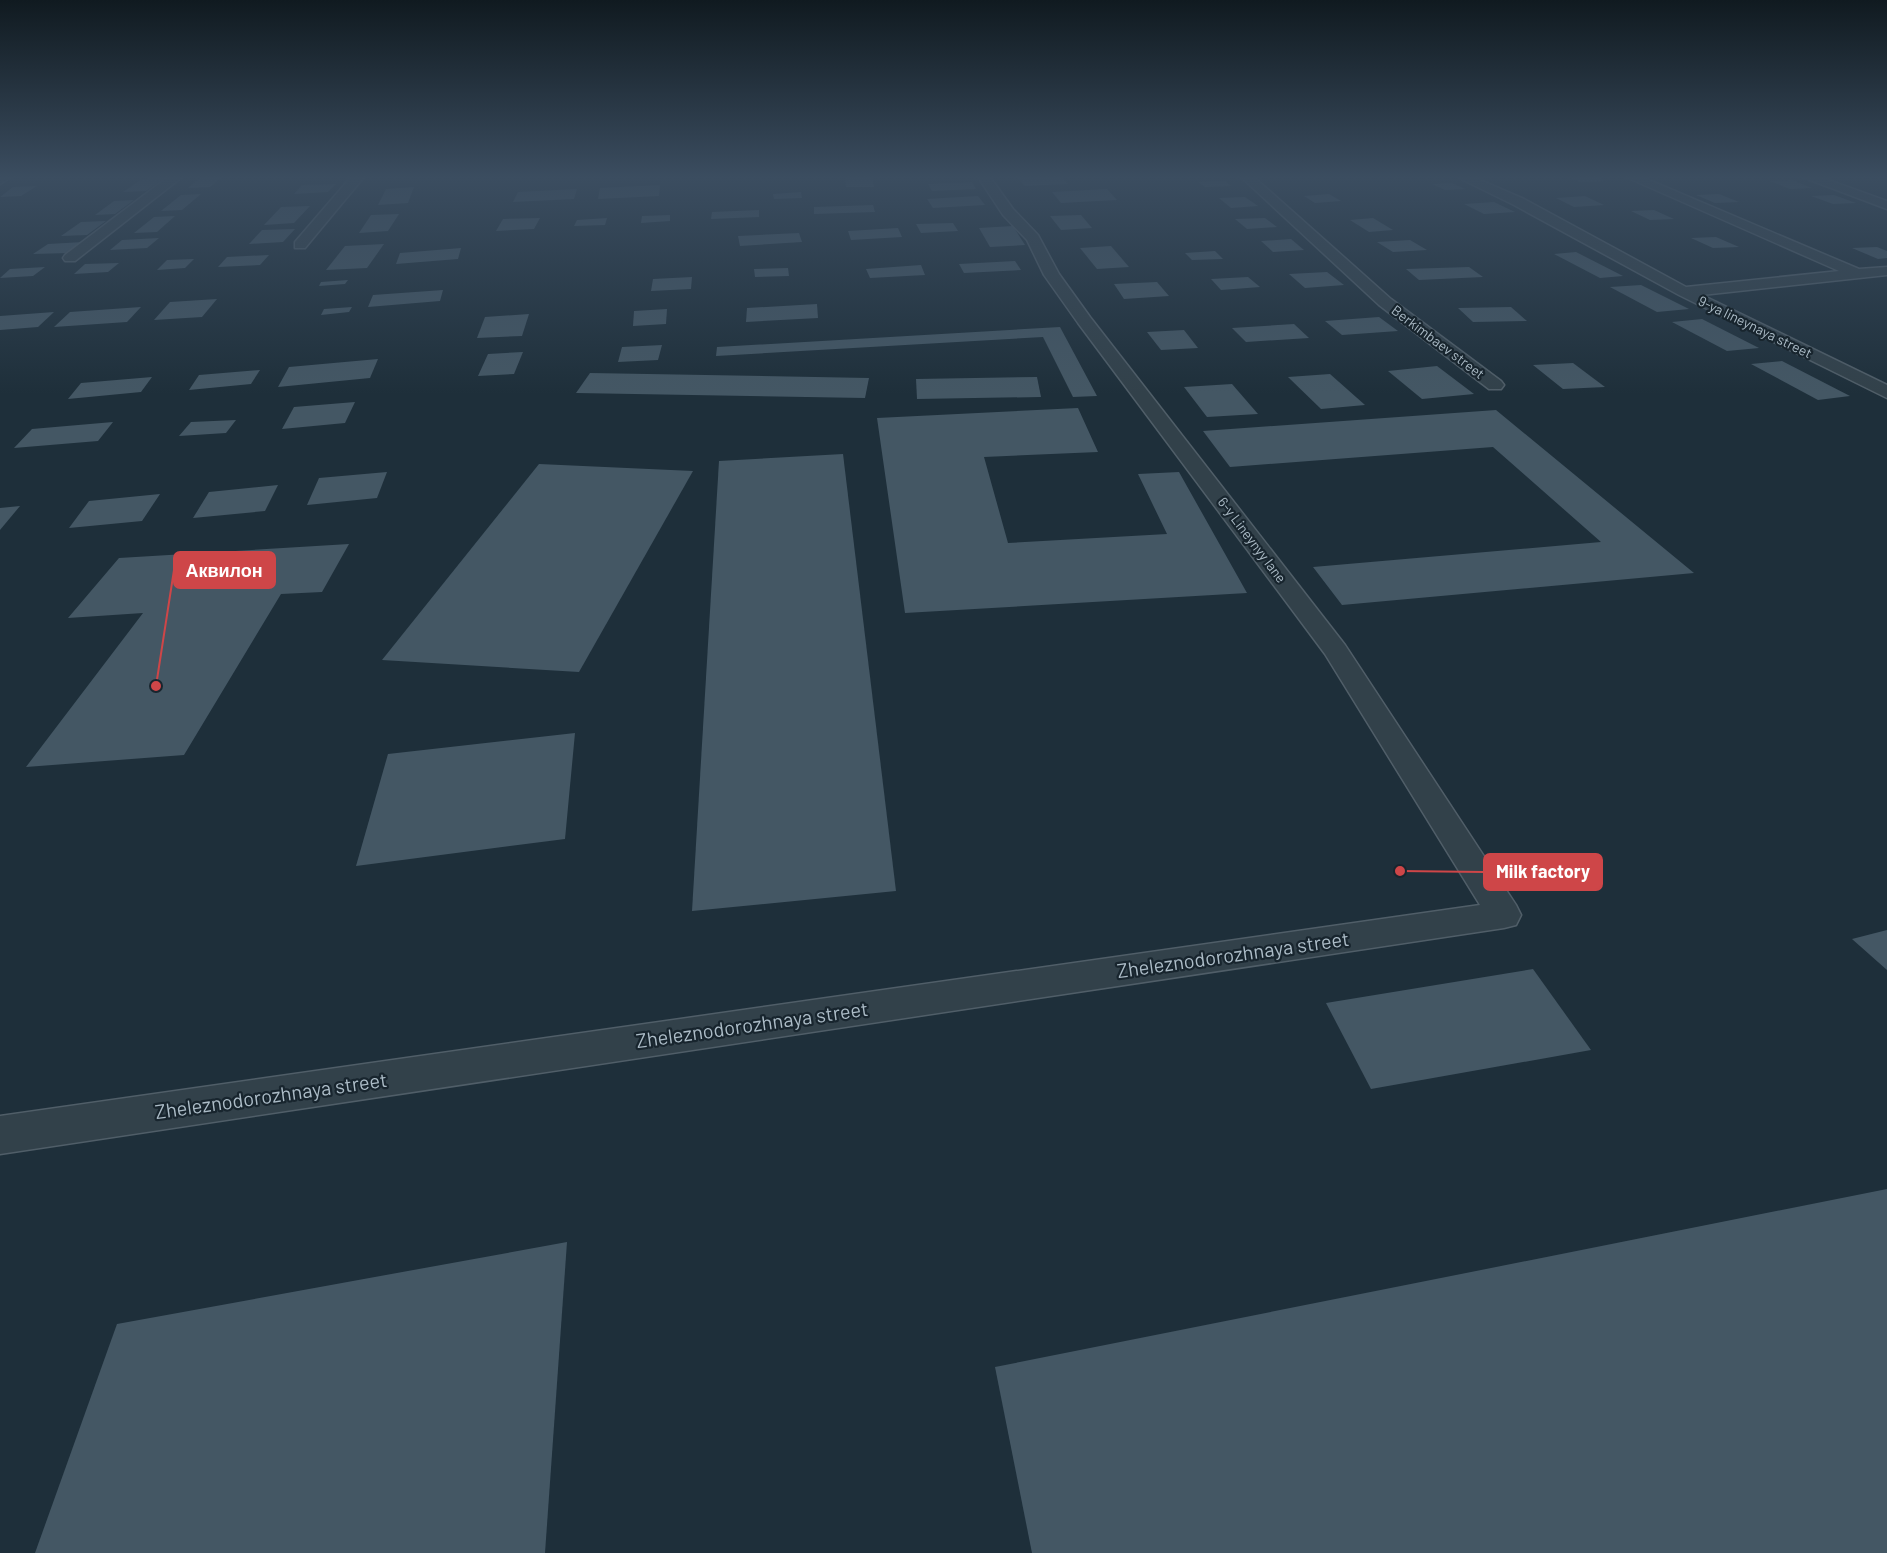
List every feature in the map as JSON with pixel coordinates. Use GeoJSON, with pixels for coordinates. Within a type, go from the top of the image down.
{"type":"FeatureCollection","features":[{"type":"Feature","properties":{"kind":"street"},"geometry":{"type":"LineString","coordinates":[[70,258],[81,249]]}},
{"type":"Feature","properties":{"kind":"street","name":"6-y Lineynyy lane"},"geometry":{"type":"LineString","coordinates":[[1039,249],[1052,275],[1084,320],[1336,651],[1504,915]]}},
{"type":"Feature","properties":{"kind":"street","name":"Berkimbaev street"},"geometry":{"type":"LineString","coordinates":[[1327,249],[1385,302],[1495,385]]}},
{"type":"Feature","properties":{"kind":"street","name":"9-ya lineynaya street"},"geometry":{"type":"LineString","coordinates":[[1607,249],[1684,292],[1887,392]]}},
{"type":"Feature","properties":{"kind":"street"},"geometry":{"type":"LineString","coordinates":[[1800,249],[1857,274]]}},
{"type":"Feature","properties":{"kind":"street"},"geometry":{"type":"LineString","coordinates":[[1684,292],[1887,271]]}},
{"type":"Feature","properties":{"kind":"street","name":"Zheleznodorozhnaya street"},"geometry":{"type":"LineString","coordinates":[[0,1135],[1504,915]]}},
{"type":"Feature","properties":{"kind":"building"},"geometry":{"type":"Polygon","coordinates":[[[40,249],[73,249],[69,253],[33,254],[40,249]]]}},
{"type":"Feature","properties":{"kind":"building"},"geometry":{"type":"Polygon","coordinates":[[[342,249],[380,249],[367,268],[326,270],[342,249]]]}},
{"type":"Feature","properties":{"kind":"building"},"geometry":{"type":"Polygon","coordinates":[[[461,249],[458,259],[396,264],[400,253],[461,249]]]}},
{"type":"Feature","properties":{"kind":"building"},"geometry":{"type":"Polygon","coordinates":[[[1081,249],[1114,249],[1129,267],[1097,269],[1081,249]]]}},
{"type":"Feature","properties":{"kind":"building"},"geometry":{"type":"Polygon","coordinates":[[[1270,249],[1304,250],[1273,252],[1270,249]]]}},
{"type":"Feature","properties":{"kind":"building"},"geometry":{"type":"Polygon","coordinates":[[[1389,249],[1427,250],[1393,252],[1389,249]]]}},
{"type":"Feature","properties":{"kind":"building"},"geometry":{"type":"Polygon","coordinates":[[[1855,249],[1887,251],[1887,258],[1878,259],[1855,249]]]}},
{"type":"Feature","properties":{"kind":"building"},"geometry":{"type":"Polygon","coordinates":[[[1215,251],[1223,259],[1192,260],[1185,253],[1215,251]]]}},
{"type":"Feature","properties":{"kind":"building"},"geometry":{"type":"Polygon","coordinates":[[[1576,252],[1623,276],[1600,278],[1554,254],[1576,252]]]}},
{"type":"Feature","properties":{"kind":"building"},"geometry":{"type":"Polygon","coordinates":[[[269,255],[260,265],[218,267],[227,257],[269,255]]]}},
{"type":"Feature","properties":{"kind":"building"},"geometry":{"type":"Polygon","coordinates":[[[194,259],[185,268],[157,270],[167,260],[194,259]]]}},
{"type":"Feature","properties":{"kind":"building"},"geometry":{"type":"Polygon","coordinates":[[[1015,261],[1021,270],[964,273],[959,264],[1015,261]]]}},
{"type":"Feature","properties":{"kind":"building"},"geometry":{"type":"Polygon","coordinates":[[[119,263],[108,272],[74,274],[85,264],[119,263]]]}},
{"type":"Feature","properties":{"kind":"building"},"geometry":{"type":"Polygon","coordinates":[[[921,265],[925,275],[870,278],[866,269],[921,265]]]}},
{"type":"Feature","properties":{"kind":"building"},"geometry":{"type":"Polygon","coordinates":[[[45,267],[33,276],[0,278],[10,269],[45,267]]]}},
{"type":"Feature","properties":{"kind":"building"},"geometry":{"type":"Polygon","coordinates":[[[1469,267],[1483,277],[1419,280],[1406,269],[1469,267]]]}},
{"type":"Feature","properties":{"kind":"building"},"geometry":{"type":"Polygon","coordinates":[[[788,268],[789,276],[755,277],[754,269],[788,268]]]}},
{"type":"Feature","properties":{"kind":"building"},"geometry":{"type":"Polygon","coordinates":[[[1327,272],[1344,285],[1305,288],[1289,274],[1327,272]]]}},
{"type":"Feature","properties":{"kind":"building"},"geometry":{"type":"Polygon","coordinates":[[[692,277],[691,289],[651,291],[653,279],[692,277]]]}},
{"type":"Feature","properties":{"kind":"building"},"geometry":{"type":"Polygon","coordinates":[[[1248,277],[1260,287],[1221,290],[1211,279],[1248,277]]]}},
{"type":"Feature","properties":{"kind":"building"},"geometry":{"type":"Polygon","coordinates":[[[348,280],[345,284],[319,286],[321,282],[348,280]]]}},
{"type":"Feature","properties":{"kind":"building"},"geometry":{"type":"Polygon","coordinates":[[[1157,282],[1169,296],[1124,299],[1114,284],[1157,282]]]}},
{"type":"Feature","properties":{"kind":"building"},"geometry":{"type":"Polygon","coordinates":[[[1641,285],[1689,309],[1657,312],[1610,287],[1641,285]]]}},
{"type":"Feature","properties":{"kind":"building"},"geometry":{"type":"Polygon","coordinates":[[[443,290],[440,301],[368,307],[373,295],[443,290]]]}},
{"type":"Feature","properties":{"kind":"building"},"geometry":{"type":"Polygon","coordinates":[[[217,299],[202,317],[154,320],[170,302],[217,299]]]}},
{"type":"Feature","properties":{"kind":"building"},"geometry":{"type":"Polygon","coordinates":[[[817,304],[818,318],[746,322],[747,308],[817,304]]]}},
{"type":"Feature","properties":{"kind":"building"},"geometry":{"type":"Polygon","coordinates":[[[141,307],[127,322],[54,327],[70,312],[141,307]]]}},
{"type":"Feature","properties":{"kind":"building"},"geometry":{"type":"Polygon","coordinates":[[[352,307],[349,312],[321,315],[324,309],[352,307]]]}},
{"type":"Feature","properties":{"kind":"building"},"geometry":{"type":"Polygon","coordinates":[[[1511,307],[1527,321],[1473,322],[1458,308],[1511,307]]]}},
{"type":"Feature","properties":{"kind":"building"},"geometry":{"type":"Polygon","coordinates":[[[667,309],[666,324],[633,326],[634,311],[667,309]]]}},
{"type":"Feature","properties":{"kind":"building"},"geometry":{"type":"Polygon","coordinates":[[[54,312],[38,327],[0,330],[0,316],[54,312]]]}},
{"type":"Feature","properties":{"kind":"building"},"geometry":{"type":"Polygon","coordinates":[[[529,314],[522,336],[477,338],[485,317],[529,314]]]}},
{"type":"Feature","properties":{"kind":"building"},"geometry":{"type":"Polygon","coordinates":[[[1379,317],[1398,331],[1342,335],[1325,321],[1379,317]]]}},
{"type":"Feature","properties":{"kind":"building"},"geometry":{"type":"Polygon","coordinates":[[[1702,319],[1759,348],[1727,351],[1672,322],[1702,319]]]}},
{"type":"Feature","properties":{"kind":"building"},"geometry":{"type":"Polygon","coordinates":[[[1294,324],[1309,338],[1246,342],[1232,328],[1294,324]]]}},
{"type":"Feature","properties":{"kind":"building"},"geometry":{"type":"Polygon","coordinates":[[[1060,327],[1097,396],[1073,397],[1043,337],[716,356],[717,347],[1060,327]]]}},
{"type":"Feature","properties":{"kind":"building"},"geometry":{"type":"Polygon","coordinates":[[[1184,330],[1198,348],[1161,350],[1147,332],[1184,330]]]}},
{"type":"Feature","properties":{"kind":"building"},"geometry":{"type":"Polygon","coordinates":[[[662,345],[658,360],[618,362],[622,347],[662,345]]]}},
{"type":"Feature","properties":{"kind":"building"},"geometry":{"type":"Polygon","coordinates":[[[523,352],[514,374],[478,376],[488,354],[523,352]]]}},
{"type":"Feature","properties":{"kind":"building"},"geometry":{"type":"Polygon","coordinates":[[[378,359],[370,378],[278,387],[289,367],[378,359]]]}},
{"type":"Feature","properties":{"kind":"building"},"geometry":{"type":"Polygon","coordinates":[[[1782,361],[1850,396],[1818,400],[1751,364],[1782,361]]]}},
{"type":"Feature","properties":{"kind":"building"},"geometry":{"type":"Polygon","coordinates":[[[1573,363],[1605,387],[1563,389],[1533,365],[1573,363]]]}},
{"type":"Feature","properties":{"kind":"building"},"geometry":{"type":"Polygon","coordinates":[[[1437,366],[1474,394],[1422,399],[1388,371],[1437,366]]]}},
{"type":"Feature","properties":{"kind":"building"},"geometry":{"type":"Polygon","coordinates":[[[260,370],[251,384],[189,390],[199,375],[260,370]]]}},
{"type":"Feature","properties":{"kind":"building"},"geometry":{"type":"Polygon","coordinates":[[[590,373],[869,378],[865,398],[576,393],[590,373]]]}},
{"type":"Feature","properties":{"kind":"building"},"geometry":{"type":"Polygon","coordinates":[[[1330,374],[1365,405],[1321,409],[1288,377],[1330,374]]]}},
{"type":"Feature","properties":{"kind":"building"},"geometry":{"type":"Polygon","coordinates":[[[152,377],[141,392],[68,399],[81,383],[152,377]]]}},
{"type":"Feature","properties":{"kind":"building"},"geometry":{"type":"Polygon","coordinates":[[[1037,377],[1041,397],[917,399],[916,379],[1037,377]]]}},
{"type":"Feature","properties":{"kind":"building"},"geometry":{"type":"Polygon","coordinates":[[[1232,384],[1258,414],[1207,417],[1184,387],[1232,384]]]}},
{"type":"Feature","properties":{"kind":"building"},"geometry":{"type":"Polygon","coordinates":[[[355,402],[345,423],[282,429],[294,407],[355,402]]]}},
{"type":"Feature","properties":{"kind":"building"},"geometry":{"type":"Polygon","coordinates":[[[1078,408],[1098,452],[984,457],[1008,543],[1167,534],[1138,474],[1179,472],[1247,593],[905,613],[877,418],[1078,408]]]}},
{"type":"Feature","properties":{"kind":"building"},"geometry":{"type":"Polygon","coordinates":[[[1496,410],[1694,573],[1342,605],[1313,567],[1601,542],[1493,447],[1230,467],[1203,431],[1496,410]]]}},
{"type":"Feature","properties":{"kind":"building"},"geometry":{"type":"Polygon","coordinates":[[[236,420],[226,433],[179,436],[191,422],[236,420]]]}},
{"type":"Feature","properties":{"kind":"building"},"geometry":{"type":"Polygon","coordinates":[[[113,422],[98,441],[14,448],[32,429],[113,422]]]}},
{"type":"Feature","properties":{"kind":"building"},"geometry":{"type":"Polygon","coordinates":[[[843,454],[896,891],[692,911],[719,461],[843,454]]]}},
{"type":"Feature","properties":{"kind":"building"},"geometry":{"type":"Polygon","coordinates":[[[539,464],[693,471],[579,672],[382,660],[539,464]]]}},
{"type":"Feature","properties":{"kind":"building"},"geometry":{"type":"Polygon","coordinates":[[[387,472],[377,498],[307,505],[319,478],[387,472]]]}},
{"type":"Feature","properties":{"kind":"building"},"geometry":{"type":"Polygon","coordinates":[[[278,485],[265,511],[193,518],[209,492],[278,485]]]}},
{"type":"Feature","properties":{"kind":"building"},"geometry":{"type":"Polygon","coordinates":[[[160,494],[142,521],[69,528],[89,501],[160,494]]]}},
{"type":"Feature","properties":{"kind":"building"},"geometry":{"type":"Polygon","coordinates":[[[20,506],[0,530],[0,508],[20,506]]]}},
{"type":"Feature","properties":{"kind":"building"},"geometry":{"type":"Polygon","coordinates":[[[349,544],[322,592],[281,594],[184,755],[26,767],[143,613],[68,618],[119,558],[349,544]]]}},
{"type":"Feature","properties":{"kind":"building"},"geometry":{"type":"Polygon","coordinates":[[[575,733],[565,839],[356,866],[388,754],[575,733]]]}},
{"type":"Feature","properties":{"kind":"building"},"geometry":{"type":"Polygon","coordinates":[[[1887,930],[1887,970],[1852,939],[1887,930]]]}},
{"type":"Feature","properties":{"kind":"building"},"geometry":{"type":"Polygon","coordinates":[[[1533,969],[1591,1050],[1371,1089],[1326,1003],[1533,969]]]}},
{"type":"Feature","properties":{"kind":"building"},"geometry":{"type":"Polygon","coordinates":[[[1887,1189],[1887,1553],[1032,1553],[995,1367],[1887,1189]]]}},
{"type":"Feature","properties":{"kind":"building"},"geometry":{"type":"Polygon","coordinates":[[[567,1242],[545,1553],[35,1553],[117,1324],[567,1242]]]}},
{"type":"Feature","properties":{"kind":"place","name":"Аквилон"},"geometry":{"type":"Point","coordinates":[156,686]}},
{"type":"Feature","properties":{"kind":"place","name":"Milk factory"},"geometry":{"type":"Point","coordinates":[1400,871]}}]}
